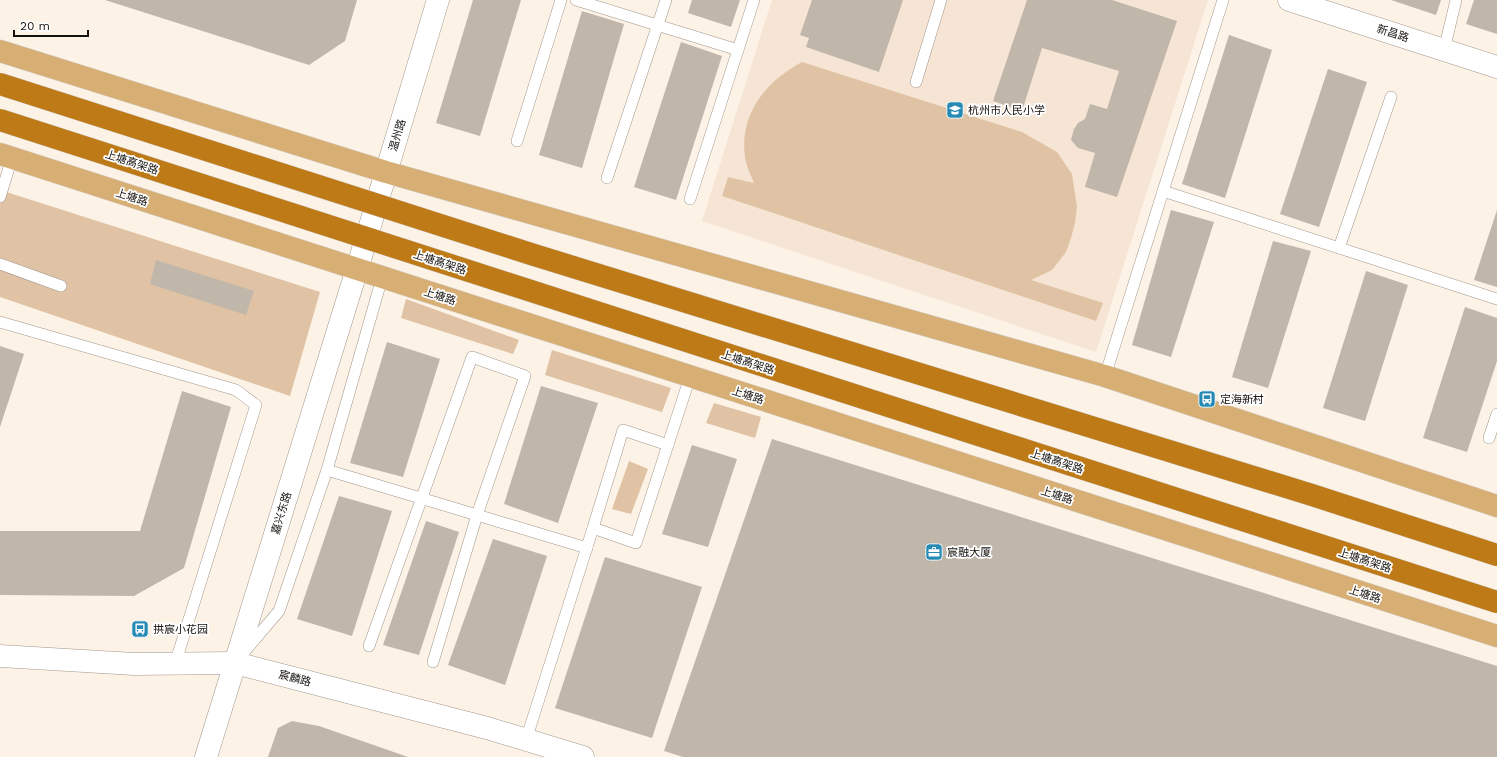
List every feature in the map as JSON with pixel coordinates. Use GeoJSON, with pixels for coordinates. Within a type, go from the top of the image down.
{"type":"FeatureCollection","features":[{"type":"Feature","properties":{"kind":"highway"},"geometry":{"type":"LineString","coordinates":[[0,84],[530,254],[1304,492],[1497,555]]}},
{"type":"Feature","properties":{"kind":"highway","name":"上塘高架路"},"geometry":{"type":"LineString","coordinates":[[0,120],[1497,602]]}},
{"type":"Feature","properties":{"kind":"main road"},"geometry":{"type":"LineString","coordinates":[[0,51],[386,172],[1105,376],[1497,506]]}},
{"type":"Feature","properties":{"kind":"main road","name":"上塘路"},"geometry":{"type":"LineString","coordinates":[[6,156],[1497,636]]}},
{"type":"Feature","properties":{"kind":"street","name":"温州路"},"geometry":{"type":"LineString","coordinates":[[357,269],[438,0]]}},
{"type":"Feature","properties":{"kind":"street","name":"新昌路"},"geometry":{"type":"LineString","coordinates":[[1289,0],[1497,67]]}},
{"type":"Feature","properties":{"kind":"street","name":"嘉兴东路"},"geometry":{"type":"LineString","coordinates":[[206,757],[357,269]]}},
{"type":"Feature","properties":{"kind":"street","name":"宸麟路"},"geometry":{"type":"LineString","coordinates":[[0,656],[134,664],[235,663],[487,728],[583,757]]}},
{"type":"Feature","properties":{"kind":"lane"},"geometry":{"type":"LineString","coordinates":[[517,141],[561,0]]}},
{"type":"Feature","properties":{"kind":"lane"},"geometry":{"type":"LineString","coordinates":[[576,0],[738,50]]}},
{"type":"Feature","properties":{"kind":"lane"},"geometry":{"type":"LineString","coordinates":[[607,178],[666,0]]}},
{"type":"Feature","properties":{"kind":"lane"},"geometry":{"type":"LineString","coordinates":[[690,199],[754,0]]}},
{"type":"Feature","properties":{"kind":"lane"},"geometry":{"type":"LineString","coordinates":[[916,82],[942,0]]}},
{"type":"Feature","properties":{"kind":"lane"},"geometry":{"type":"LineString","coordinates":[[1105,376],[1223,0]]}},
{"type":"Feature","properties":{"kind":"lane"},"geometry":{"type":"LineString","coordinates":[[1444,50],[1456,0]]}},
{"type":"Feature","properties":{"kind":"lane"},"geometry":{"type":"LineString","coordinates":[[1339,248],[1391,96]]}},
{"type":"Feature","properties":{"kind":"lane"},"geometry":{"type":"LineString","coordinates":[[0,197],[6,156]]}},
{"type":"Feature","properties":{"kind":"lane"},"geometry":{"type":"LineString","coordinates":[[1163,191],[1497,299]]}},
{"type":"Feature","properties":{"kind":"lane"},"geometry":{"type":"LineString","coordinates":[[0,264],[61,286]]}},
{"type":"Feature","properties":{"kind":"lane"},"geometry":{"type":"LineString","coordinates":[[235,663],[279,611],[328,470],[382,278]]}},
{"type":"Feature","properties":{"kind":"lane"},"geometry":{"type":"LineString","coordinates":[[0,322],[236,390],[256,405],[175,664]]}},
{"type":"Feature","properties":{"kind":"lane"},"geometry":{"type":"LineString","coordinates":[[369,646],[472,357],[525,376],[477,515],[433,662]]}},
{"type":"Feature","properties":{"kind":"lane"},"geometry":{"type":"LineString","coordinates":[[593,528],[636,543],[690,377]]}},
{"type":"Feature","properties":{"kind":"lane"},"geometry":{"type":"LineString","coordinates":[[1489,438],[1497,414]]}},
{"type":"Feature","properties":{"kind":"lane"},"geometry":{"type":"LineString","coordinates":[[526,740],[623,430],[668,445]]}},
{"type":"Feature","properties":{"kind":"lane"},"geometry":{"type":"LineString","coordinates":[[328,470],[587,548]]}},
{"type":"Feature","properties":{"kind":"shaded area","name":"杭州市人民小学"},"geometry":{"type":"Polygon","coordinates":[[[772,0],[1208,0],[1096,352],[702,221],[772,0]]]}},
{"type":"Feature","properties":{"kind":"shaded area"},"geometry":{"type":"Polygon","coordinates":[[[802,62],[1022,132],[1057,152],[1072,174],[1077,207],[1075,223],[1066,252],[1052,270],[1031,280],[1103,303],[1096,321],[722,196],[728,177],[754,183],[747,167],[744,141],[746,127],[751,113],[758,100],[777,79],[802,62]]]}},
{"type":"Feature","properties":{"kind":"shaded area"},"geometry":{"type":"Polygon","coordinates":[[[0,190],[320,292],[290,396],[0,297],[0,190]]]}},
{"type":"Feature","properties":{"kind":"shaded area"},"geometry":{"type":"Polygon","coordinates":[[[406,299],[519,340],[513,354],[401,318],[406,299]]]}},
{"type":"Feature","properties":{"kind":"shaded area"},"geometry":{"type":"Polygon","coordinates":[[[552,350],[671,388],[662,412],[545,375],[552,350]]]}},
{"type":"Feature","properties":{"kind":"shaded area"},"geometry":{"type":"Polygon","coordinates":[[[714,403],[761,417],[755,438],[706,423],[714,403]]]}},
{"type":"Feature","properties":{"kind":"shaded area"},"geometry":{"type":"Polygon","coordinates":[[[629,461],[648,469],[631,514],[612,509],[629,461]]]}},
{"type":"Feature","properties":{"kind":"building"},"geometry":{"type":"Polygon","coordinates":[[[105,0],[357,0],[345,41],[309,65],[105,0]]]}},
{"type":"Feature","properties":{"kind":"building"},"geometry":{"type":"Polygon","coordinates":[[[473,0],[521,0],[480,136],[436,123],[473,0]]]}},
{"type":"Feature","properties":{"kind":"building"},"geometry":{"type":"Polygon","coordinates":[[[692,0],[740,0],[731,27],[688,13],[692,0]]]}},
{"type":"Feature","properties":{"kind":"building"},"geometry":{"type":"Polygon","coordinates":[[[812,0],[903,0],[879,72],[806,47],[809,38],[800,35],[812,0]]]}},
{"type":"Feature","properties":{"kind":"building"},"geometry":{"type":"Polygon","coordinates":[[[1027,0],[1112,0],[1177,21],[1117,197],[1085,187],[1095,153],[1078,148],[1071,140],[1074,129],[1078,123],[1085,119],[1090,104],[1107,109],[1119,71],[1042,48],[1022,111],[993,101],[1027,0]]]}},
{"type":"Feature","properties":{"kind":"building"},"geometry":{"type":"Polygon","coordinates":[[[1391,0],[1441,0],[1436,15],[1391,0]]]}},
{"type":"Feature","properties":{"kind":"building"},"geometry":{"type":"Polygon","coordinates":[[[1474,0],[1497,0],[1497,34],[1466,24],[1474,0]]]}},
{"type":"Feature","properties":{"kind":"building"},"geometry":{"type":"Polygon","coordinates":[[[582,11],[624,24],[582,168],[539,155],[582,11]]]}},
{"type":"Feature","properties":{"kind":"building"},"geometry":{"type":"Polygon","coordinates":[[[1229,35],[1272,50],[1225,198],[1182,184],[1229,35]]]}},
{"type":"Feature","properties":{"kind":"building"},"geometry":{"type":"Polygon","coordinates":[[[681,42],[722,56],[676,200],[634,187],[681,42]]]}},
{"type":"Feature","properties":{"kind":"building"},"geometry":{"type":"Polygon","coordinates":[[[1328,69],[1367,82],[1319,227],[1280,214],[1328,69]]]}},
{"type":"Feature","properties":{"kind":"building"},"geometry":{"type":"Polygon","coordinates":[[[1171,210],[1214,222],[1171,357],[1132,345],[1171,210]]]}},
{"type":"Feature","properties":{"kind":"building"},"geometry":{"type":"Polygon","coordinates":[[[1497,210],[1497,287],[1474,280],[1497,210]]]}},
{"type":"Feature","properties":{"kind":"building"},"geometry":{"type":"Polygon","coordinates":[[[1273,241],[1311,251],[1268,388],[1232,377],[1273,241]]]}},
{"type":"Feature","properties":{"kind":"building"},"geometry":{"type":"Polygon","coordinates":[[[156,260],[254,291],[246,315],[150,284],[156,260]]]}},
{"type":"Feature","properties":{"kind":"building"},"geometry":{"type":"Polygon","coordinates":[[[1366,271],[1408,285],[1365,421],[1323,408],[1366,271]]]}},
{"type":"Feature","properties":{"kind":"building"},"geometry":{"type":"Polygon","coordinates":[[[1465,307],[1497,318],[1497,361],[1467,452],[1423,438],[1465,307]]]}},
{"type":"Feature","properties":{"kind":"building"},"geometry":{"type":"Polygon","coordinates":[[[387,342],[440,359],[403,477],[350,463],[387,342]]]}},
{"type":"Feature","properties":{"kind":"building"},"geometry":{"type":"Polygon","coordinates":[[[0,346],[24,354],[0,427],[0,346]]]}},
{"type":"Feature","properties":{"kind":"building"},"geometry":{"type":"Polygon","coordinates":[[[541,386],[598,403],[558,523],[504,504],[541,386]]]}},
{"type":"Feature","properties":{"kind":"building"},"geometry":{"type":"Polygon","coordinates":[[[182,391],[231,407],[184,568],[134,596],[0,595],[0,531],[140,531],[182,391]]]}},
{"type":"Feature","properties":{"kind":"building","name":"宸融大厦"},"geometry":{"type":"Polygon","coordinates":[[[772,439],[1497,666],[1497,757],[683,757],[664,751],[772,439]]]}},
{"type":"Feature","properties":{"kind":"building"},"geometry":{"type":"Polygon","coordinates":[[[692,445],[737,459],[708,547],[662,534],[692,445]]]}},
{"type":"Feature","properties":{"kind":"building"},"geometry":{"type":"Polygon","coordinates":[[[339,496],[392,511],[352,636],[297,619],[339,496]]]}},
{"type":"Feature","properties":{"kind":"building"},"geometry":{"type":"Polygon","coordinates":[[[426,521],[459,532],[419,655],[383,645],[426,521]]]}},
{"type":"Feature","properties":{"kind":"building"},"geometry":{"type":"Polygon","coordinates":[[[493,539],[547,556],[505,685],[448,665],[493,539]]]}},
{"type":"Feature","properties":{"kind":"building"},"geometry":{"type":"Polygon","coordinates":[[[605,557],[702,587],[652,738],[555,708],[605,557]]]}},
{"type":"Feature","properties":{"kind":"building"},"geometry":{"type":"Polygon","coordinates":[[[292,721],[319,726],[408,757],[268,757],[278,728],[292,721]]]}},
{"type":"Feature","properties":{"kind":"place","name":"杭州市人民小学"},"geometry":{"type":"Point","coordinates":[955,110]}},
{"type":"Feature","properties":{"kind":"place","name":"定海新村"},"geometry":{"type":"Point","coordinates":[1207,399]}},
{"type":"Feature","properties":{"kind":"place","name":"宸融大厦"},"geometry":{"type":"Point","coordinates":[934,552]}},
{"type":"Feature","properties":{"kind":"place","name":"拱宸小花园"},"geometry":{"type":"Point","coordinates":[140,629]}}]}
